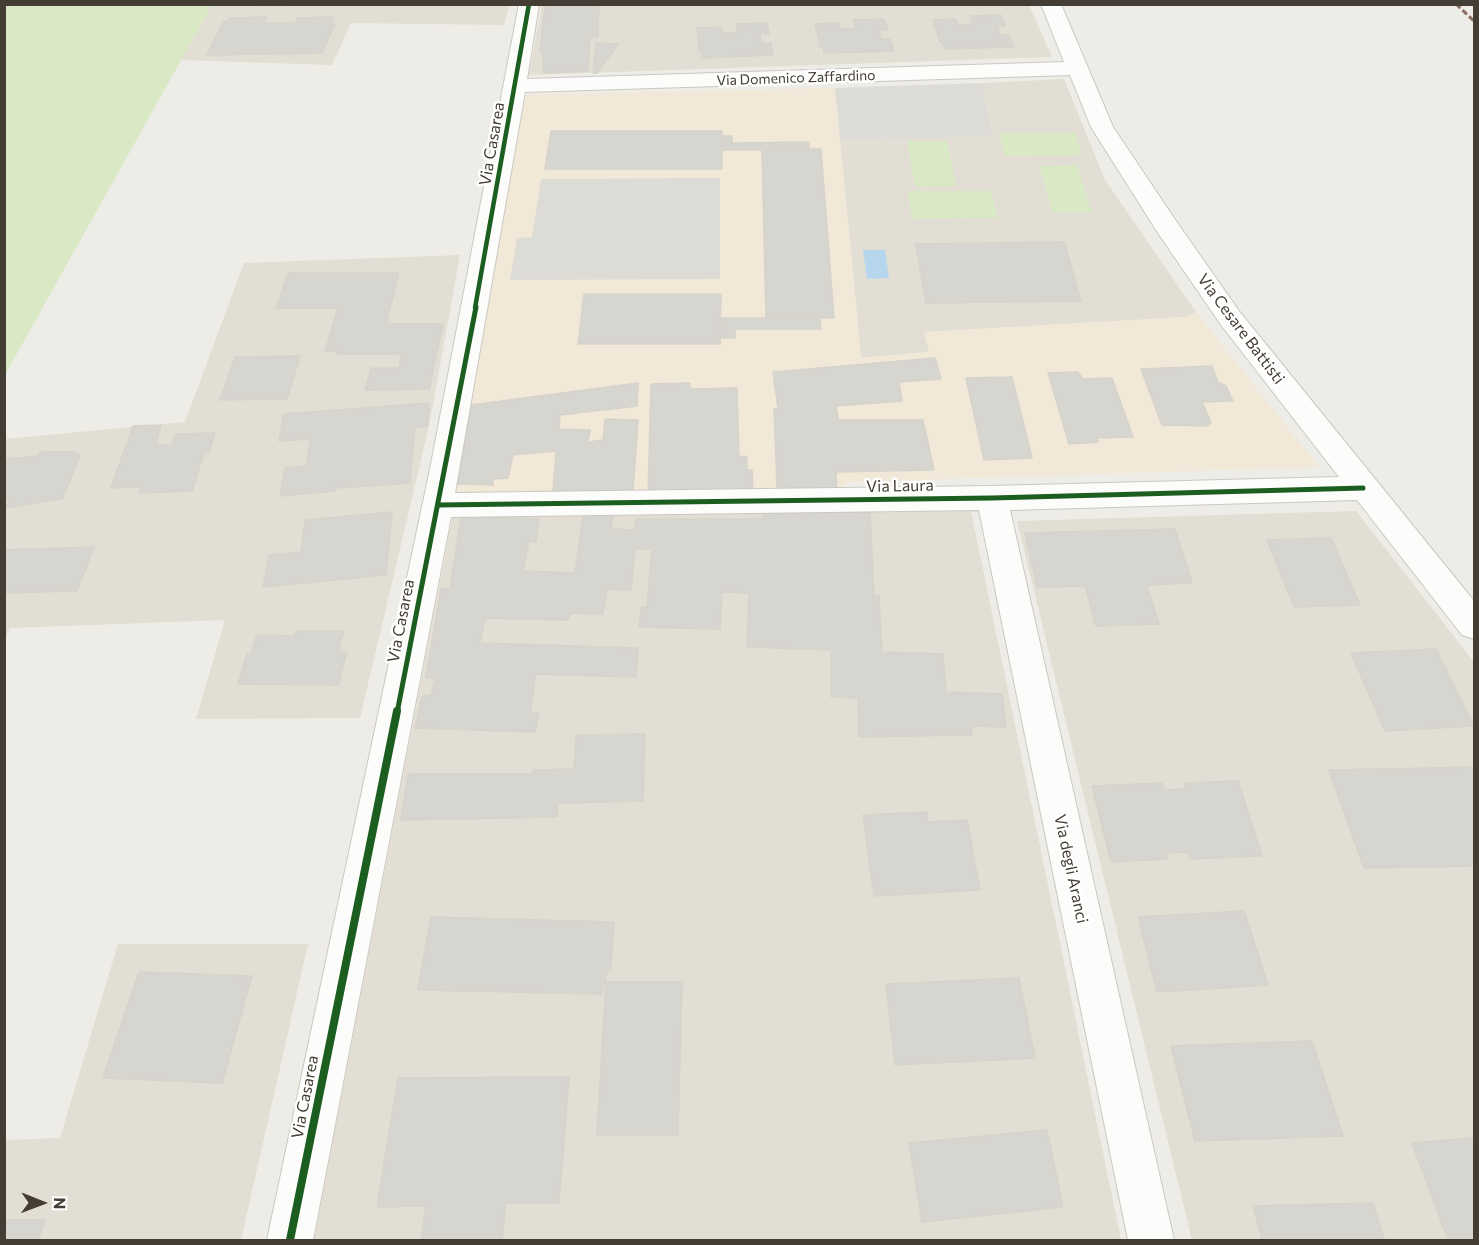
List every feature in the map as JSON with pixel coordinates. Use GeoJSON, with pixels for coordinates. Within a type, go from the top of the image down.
{"type":"FeatureCollection","features":[{"type":"Feature","properties":{"kind":"street","name":"Via Casarea"},"geometry":{"type":"LineString","coordinates":[[290,1240],[438,505],[529,4]]}},
{"type":"Feature","properties":{"kind":"street","name":"Via Cesare Battisti"},"geometry":{"type":"LineString","coordinates":[[1051,4],[1077,68],[1115,149],[1167,227],[1230,318],[1474,625]]}},
{"type":"Feature","properties":{"kind":"street","name":"Via Domenico Zaffardino"},"geometry":{"type":"LineString","coordinates":[[515,86],[1077,68]]}},
{"type":"Feature","properties":{"kind":"street","name":"Via Laura"},"geometry":{"type":"LineString","coordinates":[[438,505],[992,498],[1363,488]]}},
{"type":"Feature","properties":{"kind":"street","name":"Via degli Aranci"},"geometry":{"type":"LineString","coordinates":[[992,498],[1151,1240]]}},
{"type":"Feature","properties":{"kind":"shaded area"},"geometry":{"type":"Polygon","coordinates":[[[542,4],[1029,5],[1052,57],[529,75],[542,4]]]}},
{"type":"Feature","properties":{"kind":"shaded area"},"geometry":{"type":"Polygon","coordinates":[[[212,5],[509,5],[504,25],[351,23],[332,65],[180,60],[212,5]]]}},
{"type":"Feature","properties":{"kind":"shaded area"},"geometry":{"type":"Polygon","coordinates":[[[1064,79],[1105,180],[1196,312],[1188,317],[924,332],[929,352],[861,358],[840,139],[993,137],[982,83],[1064,79]]]}},
{"type":"Feature","properties":{"kind":"shaded area"},"geometry":{"type":"Polygon","coordinates":[[[982,83],[993,137],[840,139],[835,88],[982,83]]]}},
{"type":"Feature","properties":{"kind":"shaded area"},"geometry":{"type":"Polygon","coordinates":[[[835,88],[861,358],[929,352],[924,332],[1188,317],[1196,312],[1319,467],[848,482],[836,492],[456,496],[524,95],[835,88]]]}},
{"type":"Feature","properties":{"kind":"shaded area"},"geometry":{"type":"Polygon","coordinates":[[[720,178],[720,279],[510,280],[517,238],[532,237],[541,179],[720,178]]]}},
{"type":"Feature","properties":{"kind":"shaded area"},"geometry":{"type":"Polygon","coordinates":[[[460,255],[429,426],[360,718],[196,719],[225,620],[10,628],[5,638],[5,439],[185,422],[244,263],[460,255]]]}},
{"type":"Feature","properties":{"kind":"shaded area"},"geometry":{"type":"Polygon","coordinates":[[[971,511],[1121,1240],[314,1240],[453,515],[971,511]]]}},
{"type":"Feature","properties":{"kind":"shaded area"},"geometry":{"type":"Polygon","coordinates":[[[1356,511],[1474,662],[1474,1240],[1192,1240],[1017,521],[1356,511]]]}},
{"type":"Feature","properties":{"kind":"shaded area"},"geometry":{"type":"Polygon","coordinates":[[[118,944],[308,944],[241,1240],[5,1240],[4,1140],[60,1138],[118,944]]]}},
{"type":"Feature","properties":{"kind":"green space"},"geometry":{"type":"Polygon","coordinates":[[[4,5],[212,5],[5,375],[4,5]]]}},
{"type":"Feature","properties":{"kind":"green space"},"geometry":{"type":"Polygon","coordinates":[[[999,133],[1075,133],[1082,155],[1005,156],[999,133]]]}},
{"type":"Feature","properties":{"kind":"green space"},"geometry":{"type":"Polygon","coordinates":[[[907,141],[947,141],[956,186],[915,187],[907,141]]]}},
{"type":"Feature","properties":{"kind":"green space"},"geometry":{"type":"Polygon","coordinates":[[[1077,165],[1092,213],[1053,213],[1039,166],[1077,165]]]}},
{"type":"Feature","properties":{"kind":"green space"},"geometry":{"type":"Polygon","coordinates":[[[908,191],[991,191],[998,218],[912,219],[908,191]]]}},
{"type":"Feature","properties":{"kind":"water"},"geometry":{"type":"Polygon","coordinates":[[[863,250],[885,250],[889,278],[867,279],[863,250]]]}},
{"type":"Feature","properties":{"kind":"building"},"geometry":{"type":"Polygon","coordinates":[[[213,4],[286,4],[285,6],[213,4]]]}},
{"type":"Feature","properties":{"kind":"building"},"geometry":{"type":"Polygon","coordinates":[[[545,4],[599,4],[598,37],[590,37],[588,71],[543,73],[543,53],[540,53],[545,4]]]}},
{"type":"Feature","properties":{"kind":"building"},"geometry":{"type":"Polygon","coordinates":[[[1001,15],[1005,26],[997,26],[1000,35],[1009,35],[1014,47],[945,49],[940,42],[933,20],[956,19],[958,25],[973,24],[970,16],[1001,15]]]}},
{"type":"Feature","properties":{"kind":"building"},"geometry":{"type":"Polygon","coordinates":[[[267,17],[264,23],[295,23],[297,18],[333,17],[331,24],[335,24],[322,53],[207,55],[223,22],[230,18],[267,17]]]}},
{"type":"Feature","properties":{"kind":"building"},"geometry":{"type":"Polygon","coordinates":[[[884,19],[888,30],[879,30],[881,39],[890,39],[894,51],[824,53],[823,46],[820,47],[815,24],[839,23],[840,29],[856,28],[853,20],[884,19]]]}},
{"type":"Feature","properties":{"kind":"building"},"geometry":{"type":"Polygon","coordinates":[[[767,23],[769,34],[760,34],[761,43],[771,43],[773,55],[702,58],[702,51],[699,51],[697,28],[721,27],[722,33],[737,32],[736,24],[767,23]]]}},
{"type":"Feature","properties":{"kind":"building"},"geometry":{"type":"Polygon","coordinates":[[[596,43],[618,44],[597,73],[593,73],[596,43]]]}},
{"type":"Feature","properties":{"kind":"building"},"geometry":{"type":"Polygon","coordinates":[[[551,131],[722,131],[722,169],[545,169],[551,131]]]}},
{"type":"Feature","properties":{"kind":"building"},"geometry":{"type":"Polygon","coordinates":[[[722,136],[732,136],[732,143],[809,142],[809,150],[722,150],[722,136]]]}},
{"type":"Feature","properties":{"kind":"building"},"geometry":{"type":"Polygon","coordinates":[[[821,149],[834,318],[766,318],[762,150],[821,149]]]}},
{"type":"Feature","properties":{"kind":"building"},"geometry":{"type":"Polygon","coordinates":[[[1064,242],[1081,301],[926,303],[916,244],[1064,242]]]}},
{"type":"Feature","properties":{"kind":"building"},"geometry":{"type":"Polygon","coordinates":[[[288,273],[399,273],[386,324],[443,324],[429,389],[365,390],[371,368],[399,368],[402,354],[325,352],[338,308],[276,308],[288,273]]]}},
{"type":"Feature","properties":{"kind":"building"},"geometry":{"type":"Polygon","coordinates":[[[584,294],[721,294],[720,344],[578,344],[584,294]]]}},
{"type":"Feature","properties":{"kind":"building"},"geometry":{"type":"Polygon","coordinates":[[[721,318],[820,318],[821,329],[735,329],[735,338],[720,338],[721,318]]]}},
{"type":"Feature","properties":{"kind":"building"},"geometry":{"type":"Polygon","coordinates":[[[300,356],[287,399],[220,400],[235,357],[300,356]]]}},
{"type":"Feature","properties":{"kind":"building"},"geometry":{"type":"Polygon","coordinates":[[[935,358],[941,379],[899,382],[902,401],[836,406],[838,420],[923,420],[934,470],[836,472],[837,492],[777,488],[774,409],[778,409],[773,372],[935,358]]]}},
{"type":"Feature","properties":{"kind":"building"},"geometry":{"type":"Polygon","coordinates":[[[1212,366],[1218,382],[1226,386],[1233,401],[1202,402],[1211,422],[1208,426],[1162,425],[1141,369],[1212,366]]]}},
{"type":"Feature","properties":{"kind":"building"},"geometry":{"type":"Polygon","coordinates":[[[1078,372],[1083,379],[1112,378],[1133,437],[1097,438],[1098,442],[1069,444],[1048,373],[1078,372]]]}},
{"type":"Feature","properties":{"kind":"building"},"geometry":{"type":"Polygon","coordinates":[[[1012,377],[1032,458],[984,460],[966,378],[1012,377]]]}},
{"type":"Feature","properties":{"kind":"building"},"geometry":{"type":"Polygon","coordinates":[[[638,383],[637,406],[560,415],[559,429],[590,430],[588,442],[603,440],[605,419],[638,420],[633,492],[553,494],[556,451],[513,455],[508,478],[493,479],[493,485],[457,484],[471,405],[638,383]]]}},
{"type":"Feature","properties":{"kind":"building"},"geometry":{"type":"Polygon","coordinates":[[[690,383],[690,389],[737,388],[739,456],[747,457],[747,470],[752,470],[753,493],[648,496],[651,384],[690,383]]]}},
{"type":"Feature","properties":{"kind":"building"},"geometry":{"type":"Polygon","coordinates":[[[429,403],[428,426],[415,427],[410,483],[336,488],[335,491],[280,496],[285,468],[306,466],[311,439],[279,441],[284,414],[429,403]]]}},
{"type":"Feature","properties":{"kind":"building"},"geometry":{"type":"Polygon","coordinates":[[[161,425],[155,445],[172,445],[176,434],[215,433],[209,452],[204,452],[192,491],[139,493],[142,487],[111,488],[133,426],[161,425]]]}},
{"type":"Feature","properties":{"kind":"building"},"geometry":{"type":"Polygon","coordinates":[[[41,452],[72,452],[80,455],[63,498],[6,508],[10,499],[4,500],[4,459],[38,456],[41,452]]]}},
{"type":"Feature","properties":{"kind":"building"},"geometry":{"type":"Polygon","coordinates":[[[392,512],[386,575],[263,587],[269,555],[301,552],[305,520],[392,512]]]}},
{"type":"Feature","properties":{"kind":"building"},"geometry":{"type":"Polygon","coordinates":[[[870,512],[874,596],[879,596],[882,652],[943,654],[946,692],[1002,694],[1006,727],[971,726],[972,735],[859,737],[858,698],[831,697],[831,650],[747,647],[749,593],[722,592],[720,629],[639,627],[641,607],[647,607],[652,549],[635,549],[631,590],[607,589],[603,614],[570,613],[568,620],[485,618],[480,643],[638,648],[636,677],[536,674],[530,713],[539,714],[535,732],[415,728],[422,696],[431,695],[435,678],[426,678],[441,589],[450,588],[461,517],[539,519],[536,542],[529,541],[523,571],[575,573],[583,515],[613,516],[611,529],[634,530],[636,519],[763,519],[763,513],[870,512]]]}},
{"type":"Feature","properties":{"kind":"building"},"geometry":{"type":"Polygon","coordinates":[[[1175,529],[1192,583],[1147,585],[1159,624],[1096,626],[1085,586],[1037,587],[1025,533],[1175,529]]]}},
{"type":"Feature","properties":{"kind":"building"},"geometry":{"type":"Polygon","coordinates":[[[1331,538],[1360,605],[1294,607],[1267,540],[1331,538]]]}},
{"type":"Feature","properties":{"kind":"building"},"geometry":{"type":"Polygon","coordinates":[[[94,547],[77,591],[4,593],[4,550],[94,547]]]}},
{"type":"Feature","properties":{"kind":"building"},"geometry":{"type":"Polygon","coordinates":[[[296,631],[344,631],[338,652],[347,652],[338,685],[238,684],[247,654],[251,654],[257,635],[295,636],[296,631]]]}},
{"type":"Feature","properties":{"kind":"building"},"geometry":{"type":"Polygon","coordinates":[[[1436,649],[1474,726],[1385,731],[1351,653],[1436,649]]]}},
{"type":"Feature","properties":{"kind":"building"},"geometry":{"type":"Polygon","coordinates":[[[645,734],[643,801],[558,803],[557,817],[401,820],[408,774],[532,774],[533,770],[574,769],[576,735],[645,734]]]}},
{"type":"Feature","properties":{"kind":"building"},"geometry":{"type":"Polygon","coordinates":[[[1474,767],[1474,866],[1364,868],[1329,770],[1474,767]]]}},
{"type":"Feature","properties":{"kind":"building"},"geometry":{"type":"Polygon","coordinates":[[[1238,781],[1262,856],[1190,859],[1187,852],[1165,853],[1167,859],[1111,862],[1092,786],[1162,783],[1164,790],[1186,789],[1184,783],[1238,781]]]}},
{"type":"Feature","properties":{"kind":"building"},"geometry":{"type":"Polygon","coordinates":[[[927,812],[928,822],[967,820],[980,890],[874,896],[863,815],[927,812]]]}},
{"type":"Feature","properties":{"kind":"building"},"geometry":{"type":"Polygon","coordinates":[[[1244,911],[1268,985],[1157,992],[1138,917],[1244,911]]]}},
{"type":"Feature","properties":{"kind":"building"},"geometry":{"type":"Polygon","coordinates":[[[431,917],[614,922],[611,969],[607,971],[602,994],[418,990],[431,917]]]}},
{"type":"Feature","properties":{"kind":"building"},"geometry":{"type":"Polygon","coordinates":[[[139,972],[252,976],[222,1083],[103,1078],[139,972]]]}},
{"type":"Feature","properties":{"kind":"building"},"geometry":{"type":"Polygon","coordinates":[[[1019,978],[1035,1058],[895,1065],[886,984],[1019,978]]]}},
{"type":"Feature","properties":{"kind":"building"},"geometry":{"type":"Polygon","coordinates":[[[606,982],[682,982],[678,1135],[597,1135],[606,982]]]}},
{"type":"Feature","properties":{"kind":"building"},"geometry":{"type":"Polygon","coordinates":[[[1312,1041],[1343,1136],[1195,1141],[1171,1046],[1312,1041]]]}},
{"type":"Feature","properties":{"kind":"building"},"geometry":{"type":"Polygon","coordinates":[[[569,1077],[559,1203],[506,1203],[502,1240],[421,1240],[426,1206],[377,1207],[398,1078],[569,1077]]]}},
{"type":"Feature","properties":{"kind":"building"},"geometry":{"type":"Polygon","coordinates":[[[1047,1130],[1063,1207],[922,1222],[909,1143],[1047,1130]]]}},
{"type":"Feature","properties":{"kind":"building"},"geometry":{"type":"Polygon","coordinates":[[[1474,1138],[1474,1240],[1448,1240],[1412,1143],[1474,1138]]]}},
{"type":"Feature","properties":{"kind":"building"},"geometry":{"type":"Polygon","coordinates":[[[1373,1203],[1384,1240],[1262,1240],[1253,1206],[1373,1203]]]}},
{"type":"Feature","properties":{"kind":"building"},"geometry":{"type":"Polygon","coordinates":[[[4,1220],[45,1220],[38,1240],[4,1240],[4,1220]]]}},
{"type":"Feature","properties":{"kind":"marked path"},"geometry":{"type":"LineString","coordinates":[[1456,4],[1474,21]]}},
{"type":"Feature","properties":{"kind":"cycle path"},"geometry":{"type":"LineString","coordinates":[[290,1240],[445,469],[529,4]]}},
{"type":"Feature","properties":{"kind":"cycle path"},"geometry":{"type":"LineString","coordinates":[[438,505],[992,498],[1363,488]]}}]}
